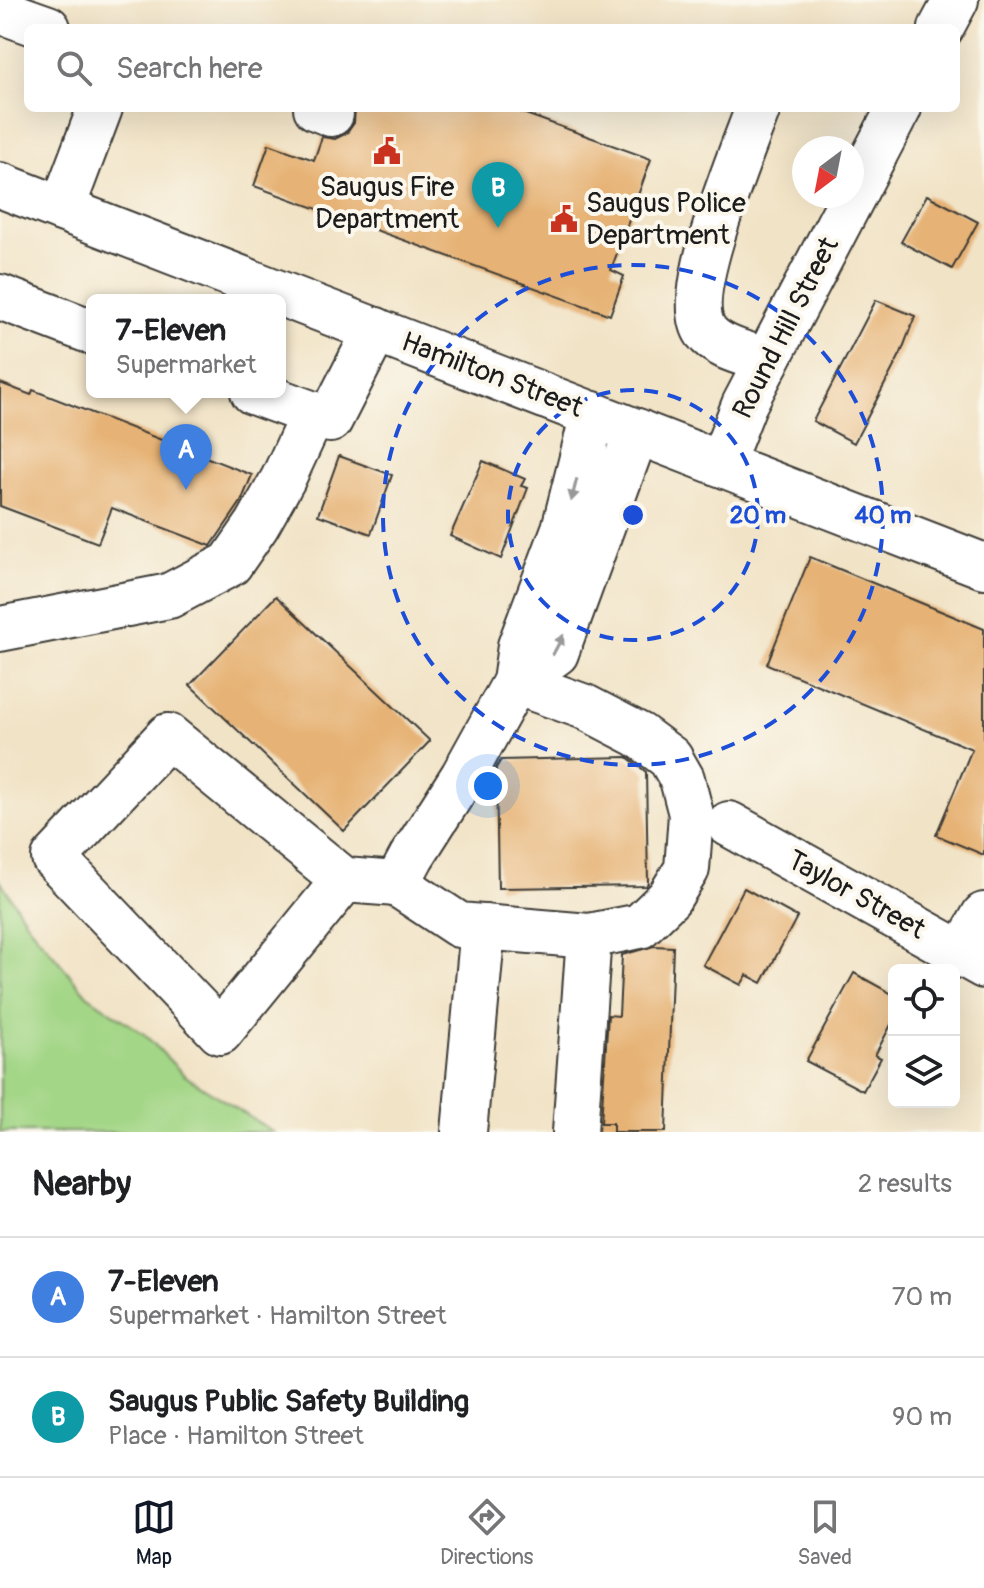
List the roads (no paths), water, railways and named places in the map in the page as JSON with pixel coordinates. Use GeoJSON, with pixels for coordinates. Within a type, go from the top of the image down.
{"type":"FeatureCollection","features":[{"type":"Feature","properties":{"kind":"main road"},"geometry":{"type":"LineString","coordinates":[[943,24],[956,0]]}},
{"type":"Feature","properties":{"kind":"main road"},"geometry":{"type":"LineString","coordinates":[[0,11],[37,24]]}},
{"type":"Feature","properties":{"kind":"main road"},"geometry":{"type":"LineString","coordinates":[[62,209],[98,112]]}},
{"type":"Feature","properties":{"kind":"main road"},"geometry":{"type":"LineString","coordinates":[[757,112],[712,233],[699,310],[702,325],[717,341],[767,361]]}},
{"type":"Feature","properties":{"kind":"main road","name":"Round Hill Street"},"geometry":{"type":"LineString","coordinates":[[721,464],[744,405],[897,112]]}},
{"type":"Feature","properties":{"kind":"main road","name":"Hamilton Street"},"geometry":{"type":"LineString","coordinates":[[0,185],[283,294]]}},
{"type":"Feature","properties":{"kind":"main road","name":"Hamilton Street"},"geometry":{"type":"LineString","coordinates":[[286,295],[984,566]]}},
{"type":"Feature","properties":{"kind":"main road"},"geometry":{"type":"LineString","coordinates":[[0,297],[86,330]]}},
{"type":"Feature","properties":{"kind":"main road"},"geometry":{"type":"LineString","coordinates":[[269,398],[330,420],[376,330]]}},
{"type":"Feature","properties":{"kind":"main road"},"geometry":{"type":"LineString","coordinates":[[0,629],[169,596],[230,564],[283,479],[313,414]]}},
{"type":"Feature","properties":{"kind":"main road"},"geometry":{"type":"LineString","coordinates":[[397,884],[463,776],[515,682],[520,646],[564,529],[593,414]]}},
{"type":"Feature","properties":{"kind":"main road"},"geometry":{"type":"LineString","coordinates":[[515,682],[556,653],[637,431]]}},
{"type":"Feature","properties":{"kind":"main road"},"geometry":{"type":"LineString","coordinates":[[344,880],[220,1032],[54,858],[168,736],[344,880],[397,884],[459,925],[589,936],[640,926],[669,898],[687,869],[691,814],[682,779],[670,758],[639,735],[585,707],[515,682]]}},
{"type":"Feature","properties":{"kind":"main road","name":"Taylor Street"},"geometry":{"type":"LineString","coordinates":[[729,824],[973,960]]}},
{"type":"Feature","properties":{"kind":"main road"},"geometry":{"type":"LineString","coordinates":[[973,960],[984,915]]}},
{"type":"Feature","properties":{"kind":"main road"},"geometry":{"type":"LineString","coordinates":[[464,1132],[483,927]]}},
{"type":"Feature","properties":{"kind":"main road"},"geometry":{"type":"LineString","coordinates":[[575,1132],[589,936]]}},
{"type":"Feature","properties":{"kind":"place","name":"Saugus Fire Department"},"geometry":{"type":"Point","coordinates":[387,151]}},
{"type":"Feature","properties":{"kind":"place","name":"Saugus Police Department"},"geometry":{"type":"Point","coordinates":[564,219]}},
{"type":"Feature","properties":{"kind":"place","name":"Saugus Public Safety Building"},"geometry":{"type":"Point","coordinates":[498,228]}},
{"type":"Feature","properties":{"kind":"place","name":"7-Eleven"},"geometry":{"type":"Point","coordinates":[186,490]}}]}
